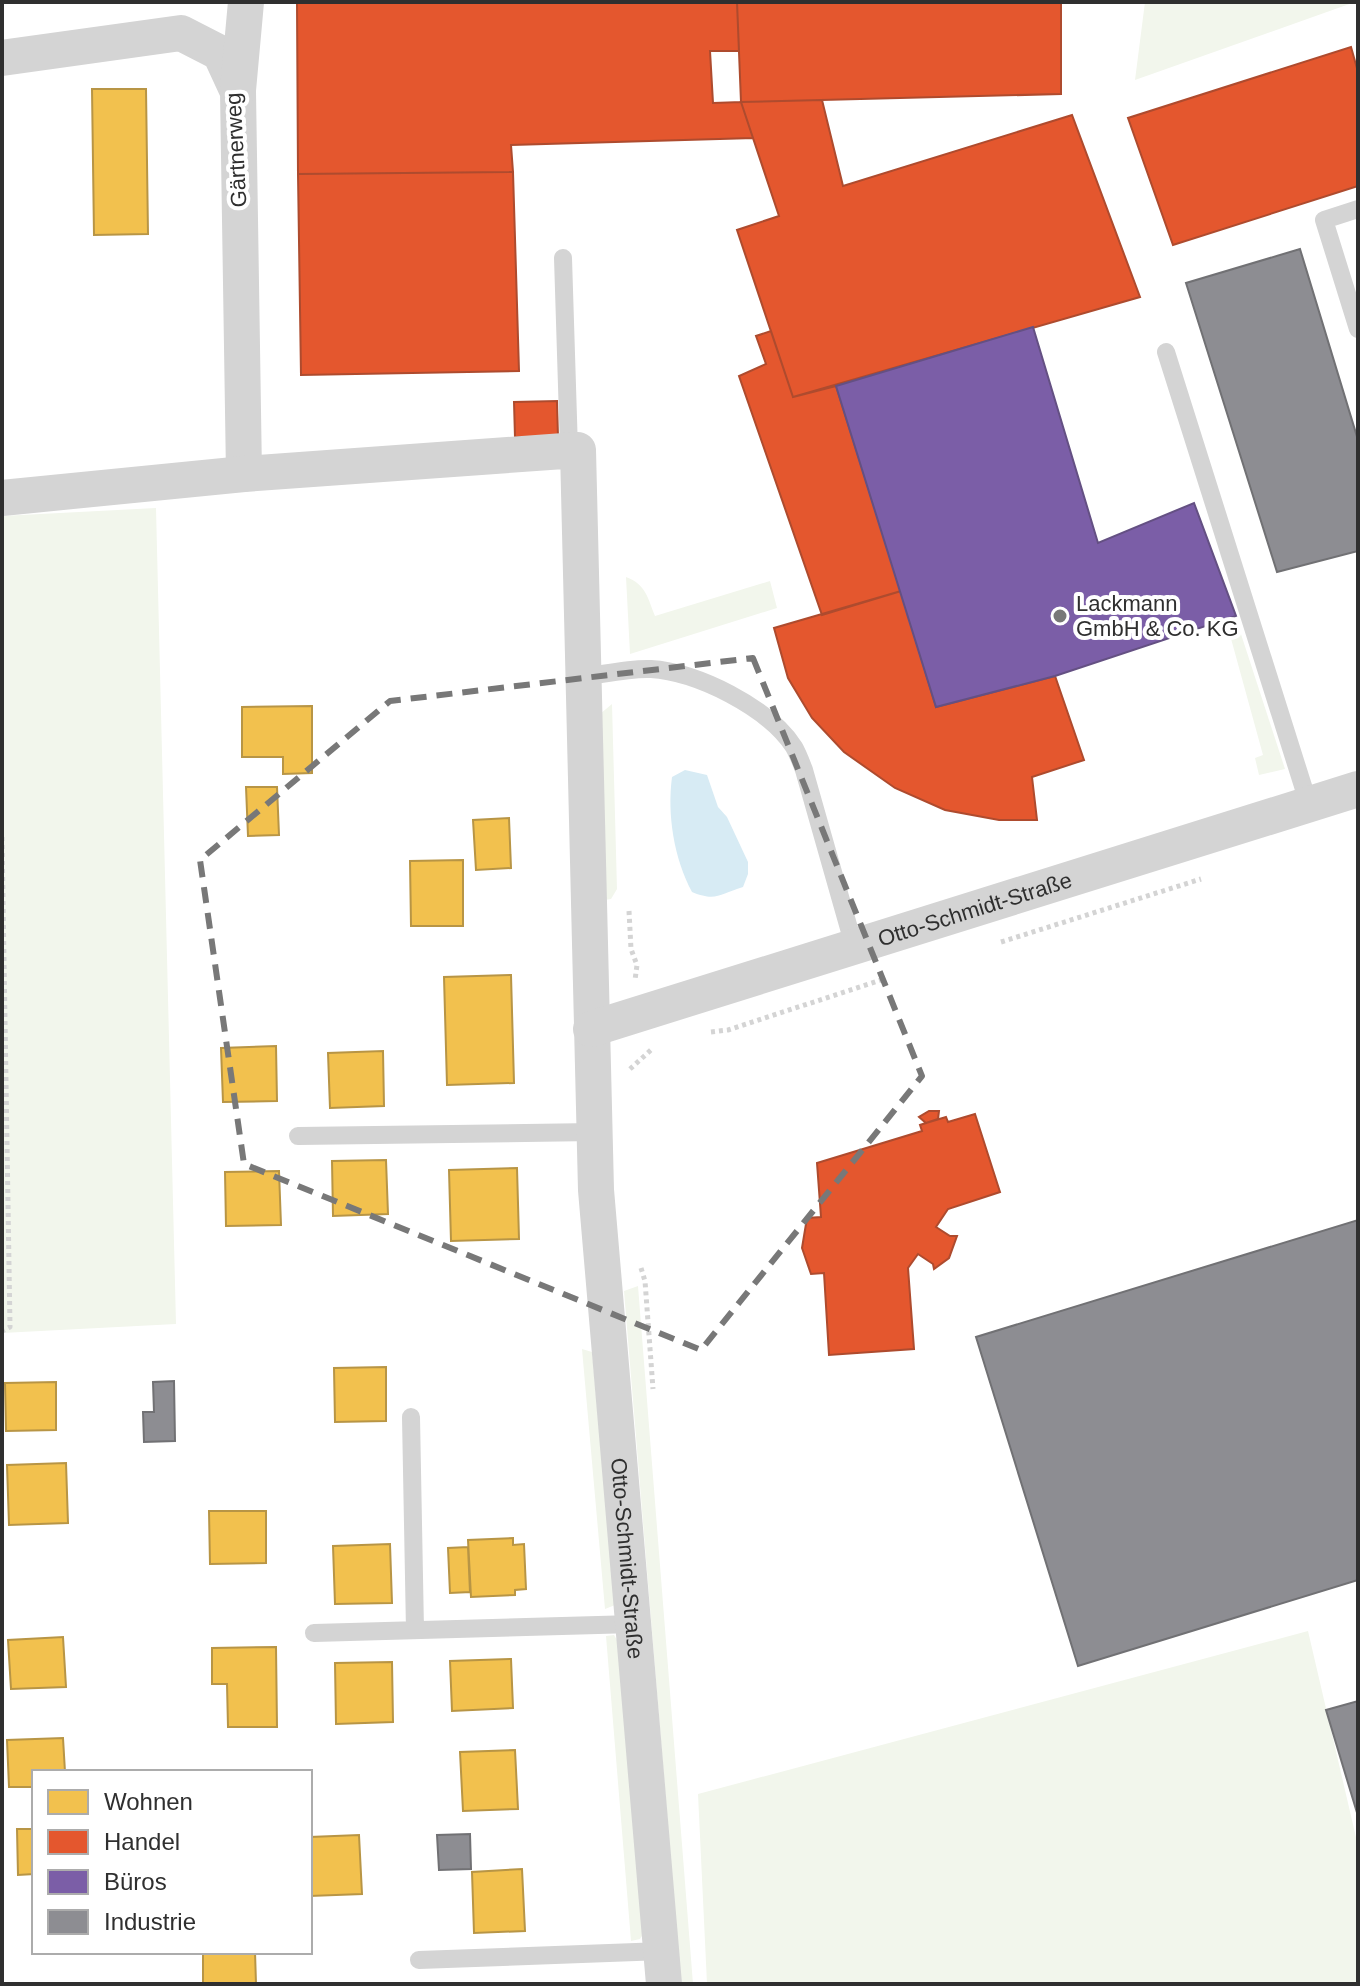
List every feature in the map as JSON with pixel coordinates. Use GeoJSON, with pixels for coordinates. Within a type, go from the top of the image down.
{"type":"FeatureCollection","features":[{"type":"Feature","properties":{"kind":"street"},"geometry":{"type":"LineString","coordinates":[[238,92],[246,2]]}},
{"type":"Feature","properties":{"kind":"street","name":"Gärtnerweg"},"geometry":{"type":"LineString","coordinates":[[2,58],[181,33],[220,53],[238,92],[244,474]]}},
{"type":"Feature","properties":{"kind":"street"},"geometry":{"type":"LineString","coordinates":[[2,498],[244,474],[574,450]]}},
{"type":"Feature","properties":{"kind":"street","name":"Otto-Schmidt-Straße"},"geometry":{"type":"LineString","coordinates":[[574,450],[601,1260],[663,1968]]}},
{"type":"Feature","properties":{"kind":"street","name":"Otto-Schmidt-Straße"},"geometry":{"type":"LineString","coordinates":[[591,1029],[1358,789]]}},
{"type":"Feature","properties":{"kind":"lane"},"geometry":{"type":"LineString","coordinates":[[1358,209],[1324,220],[1358,329]]}},
{"type":"Feature","properties":{"kind":"lane"},"geometry":{"type":"LineString","coordinates":[[563,258],[574,450]]}},
{"type":"Feature","properties":{"kind":"lane"},"geometry":{"type":"LineString","coordinates":[[1166,352],[1309,805]]}},
{"type":"Feature","properties":{"kind":"lane"},"geometry":{"type":"LineString","coordinates":[[583,677],[638,670],[673,673],[701,681],[736,697],[770,722],[793,745],[804,770],[854,946]]}},
{"type":"Feature","properties":{"kind":"lane"},"geometry":{"type":"LineString","coordinates":[[298,1136],[595,1132]]}},
{"type":"Feature","properties":{"kind":"lane"},"geometry":{"type":"LineString","coordinates":[[411,1417],[415,1630]]}},
{"type":"Feature","properties":{"kind":"lane"},"geometry":{"type":"LineString","coordinates":[[314,1633],[634,1624]]}},
{"type":"Feature","properties":{"kind":"lane"},"geometry":{"type":"LineString","coordinates":[[419,1960],[663,1968]]}},
{"type":"Feature","properties":{"kind":"path"},"geometry":{"type":"LineString","coordinates":[[2,837],[10,1327],[2,1331]]}},
{"type":"Feature","properties":{"kind":"path"},"geometry":{"type":"LineString","coordinates":[[991,945],[1211,876]]}},
{"type":"Feature","properties":{"kind":"path"},"geometry":{"type":"LineString","coordinates":[[707,1033],[728,1030],[889,977]]}},
{"type":"Feature","properties":{"kind":"path"},"geometry":{"type":"LineString","coordinates":[[626,1073],[655,1046]]}},
{"type":"Feature","properties":{"kind":"highlighted area"},"geometry":{"type":"Polygon","coordinates":[[[753,658],[922,1076],[701,1350],[244,1164],[200,860],[390,701],[753,658]]]}},
{"type":"Feature","properties":{"kind":"shaded area"},"geometry":{"type":"Polygon","coordinates":[[[1145,2],[1355,2],[1135,80],[1145,2]]]}},
{"type":"Feature","properties":{"kind":"shaded area"},"geometry":{"type":"Polygon","coordinates":[[[156,508],[176,1324],[2,1333],[2,516],[156,508]]]}},
{"type":"Feature","properties":{"kind":"shaded area"},"geometry":{"type":"Polygon","coordinates":[[[626,577],[642,588],[655,616],[770,581],[777,608],[630,654],[626,577]]]}},
{"type":"Feature","properties":{"kind":"shaded area"},"geometry":{"type":"Polygon","coordinates":[[[1240,631],[1285,769],[1259,775],[1255,758],[1263,755],[1230,635],[1240,631]]]}},
{"type":"Feature","properties":{"kind":"shaded area"},"geometry":{"type":"Polygon","coordinates":[[[612,704],[617,889],[611,899],[604,900],[600,714],[612,704]]]}},
{"type":"Feature","properties":{"kind":"shaded area"},"geometry":{"type":"Polygon","coordinates":[[[638,1286],[693,1984],[681,1984],[624,1291],[638,1286]]]}},
{"type":"Feature","properties":{"kind":"shaded area"},"geometry":{"type":"Polygon","coordinates":[[[582,1349],[592,1352],[615,1605],[605,1609],[582,1349]]]}},
{"type":"Feature","properties":{"kind":"shaded area"},"geometry":{"type":"Polygon","coordinates":[[[1308,1631],[1358,1846],[1358,1984],[707,1984],[698,1794],[1308,1631]]]}},
{"type":"Feature","properties":{"kind":"shaded area"},"geometry":{"type":"Polygon","coordinates":[[[614,1635],[620,1645],[643,1934],[640,1939],[631,1941],[606,1636],[614,1635]]]}},
{"type":"Feature","properties":{"kind":"water"},"geometry":{"type":"Polygon","coordinates":[[[685,770],[707,775],[718,807],[727,817],[748,862],[743,887],[713,897],[692,892],[676,851],[670,806],[672,777],[685,770]]]}},
{"type":"Feature","properties":{"kind":"building: Wohnen"},"geometry":{"type":"Polygon","coordinates":[[[92,89],[146,89],[148,234],[94,235],[92,89]]]}},
{"type":"Feature","properties":{"kind":"building: Wohnen"},"geometry":{"type":"Polygon","coordinates":[[[312,706],[312,773],[283,774],[283,757],[242,757],[242,707],[312,706]]]}},
{"type":"Feature","properties":{"kind":"building: Wohnen"},"geometry":{"type":"Polygon","coordinates":[[[246,787],[277,787],[279,835],[248,836],[246,787]]]}},
{"type":"Feature","properties":{"kind":"building: Wohnen"},"geometry":{"type":"Polygon","coordinates":[[[509,818],[511,868],[476,870],[473,820],[509,818]]]}},
{"type":"Feature","properties":{"kind":"building: Wohnen"},"geometry":{"type":"Polygon","coordinates":[[[463,860],[463,926],[411,926],[410,861],[463,860]]]}},
{"type":"Feature","properties":{"kind":"building: Wohnen"},"geometry":{"type":"Polygon","coordinates":[[[511,975],[514,1083],[447,1085],[444,977],[511,975]]]}},
{"type":"Feature","properties":{"kind":"building: Wohnen"},"geometry":{"type":"Polygon","coordinates":[[[276,1046],[277,1101],[223,1102],[221,1048],[276,1046]]]}},
{"type":"Feature","properties":{"kind":"building: Wohnen"},"geometry":{"type":"Polygon","coordinates":[[[383,1051],[384,1106],[330,1108],[328,1053],[383,1051]]]}},
{"type":"Feature","properties":{"kind":"building: Wohnen"},"geometry":{"type":"Polygon","coordinates":[[[386,1160],[388,1214],[333,1216],[332,1161],[386,1160]]]}},
{"type":"Feature","properties":{"kind":"building: Wohnen"},"geometry":{"type":"Polygon","coordinates":[[[517,1168],[519,1239],[451,1241],[449,1170],[517,1168]]]}},
{"type":"Feature","properties":{"kind":"building: Wohnen"},"geometry":{"type":"Polygon","coordinates":[[[279,1171],[281,1225],[226,1226],[225,1172],[279,1171]]]}},
{"type":"Feature","properties":{"kind":"building: Wohnen"},"geometry":{"type":"Polygon","coordinates":[[[386,1367],[386,1421],[335,1422],[334,1368],[386,1367]]]}},
{"type":"Feature","properties":{"kind":"building: Wohnen"},"geometry":{"type":"Polygon","coordinates":[[[56,1382],[56,1430],[6,1431],[5,1383],[56,1382]]]}},
{"type":"Feature","properties":{"kind":"building: Wohnen"},"geometry":{"type":"Polygon","coordinates":[[[66,1463],[68,1523],[9,1525],[7,1465],[66,1463]]]}},
{"type":"Feature","properties":{"kind":"building: Wohnen"},"geometry":{"type":"Polygon","coordinates":[[[209,1511],[266,1511],[266,1563],[210,1564],[209,1511]]]}},
{"type":"Feature","properties":{"kind":"building: Wohnen"},"geometry":{"type":"Polygon","coordinates":[[[513,1538],[513,1545],[524,1544],[526,1589],[515,1590],[515,1595],[471,1597],[468,1540],[513,1538]]]}},
{"type":"Feature","properties":{"kind":"building: Wohnen"},"geometry":{"type":"Polygon","coordinates":[[[390,1544],[392,1603],[335,1604],[333,1546],[390,1544]]]}},
{"type":"Feature","properties":{"kind":"building: Wohnen"},"geometry":{"type":"Polygon","coordinates":[[[468,1547],[470,1592],[450,1593],[448,1548],[468,1547]]]}},
{"type":"Feature","properties":{"kind":"building: Wohnen"},"geometry":{"type":"Polygon","coordinates":[[[63,1637],[66,1687],[11,1689],[8,1640],[63,1637]]]}},
{"type":"Feature","properties":{"kind":"building: Wohnen"},"geometry":{"type":"Polygon","coordinates":[[[276,1647],[277,1727],[228,1727],[227,1684],[212,1684],[212,1648],[276,1647]]]}},
{"type":"Feature","properties":{"kind":"building: Wohnen"},"geometry":{"type":"Polygon","coordinates":[[[511,1659],[513,1708],[452,1711],[450,1661],[511,1659]]]}},
{"type":"Feature","properties":{"kind":"building: Wohnen"},"geometry":{"type":"Polygon","coordinates":[[[392,1662],[393,1722],[336,1724],[335,1663],[392,1662]]]}},
{"type":"Feature","properties":{"kind":"building: Wohnen"},"geometry":{"type":"Polygon","coordinates":[[[63,1738],[65,1770],[32,1770],[32,1787],[9,1787],[7,1740],[63,1738]]]}},
{"type":"Feature","properties":{"kind":"building: Wohnen"},"geometry":{"type":"Polygon","coordinates":[[[515,1750],[518,1809],[463,1811],[460,1752],[515,1750]]]}},
{"type":"Feature","properties":{"kind":"building: Wohnen"},"geometry":{"type":"Polygon","coordinates":[[[17,1829],[32,1829],[32,1874],[18,1875],[17,1829]]]}},
{"type":"Feature","properties":{"kind":"building: Wohnen"},"geometry":{"type":"Polygon","coordinates":[[[359,1835],[362,1894],[312,1896],[312,1837],[359,1835]]]}},
{"type":"Feature","properties":{"kind":"building: Wohnen"},"geometry":{"type":"Polygon","coordinates":[[[522,1869],[525,1931],[474,1933],[472,1872],[522,1869]]]}},
{"type":"Feature","properties":{"kind":"building: Wohnen"},"geometry":{"type":"Polygon","coordinates":[[[203,1954],[255,1954],[256,1984],[203,1984],[203,1954]]]}},
{"type":"Feature","properties":{"kind":"building: Handel"},"geometry":{"type":"Polygon","coordinates":[[[297,2],[737,2],[739,51],[710,51],[713,103],[741,102],[753,138],[511,145],[513,172],[298,174],[297,2]]]}},
{"type":"Feature","properties":{"kind":"building: Handel"},"geometry":{"type":"Polygon","coordinates":[[[737,2],[1061,2],[1061,94],[741,102],[737,2]]]}},
{"type":"Feature","properties":{"kind":"building: Handel"},"geometry":{"type":"Polygon","coordinates":[[[1351,47],[1358,72],[1358,186],[1173,245],[1128,118],[1351,47]]]}},
{"type":"Feature","properties":{"kind":"building: Handel"},"geometry":{"type":"Polygon","coordinates":[[[822,100],[843,186],[1072,115],[1140,297],[793,397],[737,230],[779,216],[741,102],[822,100]]]}},
{"type":"Feature","properties":{"kind":"building: Handel"},"geometry":{"type":"Polygon","coordinates":[[[513,172],[519,371],[301,375],[298,174],[513,172]]]}},
{"type":"Feature","properties":{"kind":"building: Handel"},"geometry":{"type":"Polygon","coordinates":[[[771,331],[793,397],[836,386],[901,591],[822,615],[739,376],[766,364],[756,336],[771,331]]]}},
{"type":"Feature","properties":{"kind":"building: Handel"},"geometry":{"type":"Polygon","coordinates":[[[557,401],[558,437],[515,437],[514,402],[557,401]]]}},
{"type":"Feature","properties":{"kind":"building: Handel"},"geometry":{"type":"Polygon","coordinates":[[[901,591],[936,707],[1055,676],[1084,760],[1032,777],[1037,820],[999,820],[945,810],[895,788],[844,752],[812,718],[788,678],[774,628],[901,591]]]}},
{"type":"Feature","properties":{"kind":"building: Handel"},"geometry":{"type":"Polygon","coordinates":[[[929,1111],[939,1111],[938,1119],[926,1123],[919,1117],[929,1111]]]}},
{"type":"Feature","properties":{"kind":"building: Handel"},"geometry":{"type":"Polygon","coordinates":[[[975,1114],[1000,1192],[948,1209],[936,1227],[950,1236],[957,1236],[949,1258],[934,1269],[933,1264],[918,1254],[908,1268],[914,1349],[829,1355],[824,1273],[811,1274],[802,1248],[807,1218],[821,1217],[817,1163],[922,1131],[920,1125],[926,1123],[946,1117],[948,1122],[975,1114]]]}},
{"type":"Feature","properties":{"kind":"building: Büros"},"geometry":{"type":"Polygon","coordinates":[[[1033,327],[1098,543],[1194,503],[1236,616],[1055,676],[936,707],[836,386],[1033,327]]]}},
{"type":"Feature","properties":{"kind":"building: Industrie"},"geometry":{"type":"Polygon","coordinates":[[[1300,249],[1358,440],[1358,551],[1277,572],[1186,283],[1300,249]]]}},
{"type":"Feature","properties":{"kind":"building: Industrie"},"geometry":{"type":"Polygon","coordinates":[[[1358,1220],[1358,1580],[1078,1666],[976,1337],[1358,1220]]]}},
{"type":"Feature","properties":{"kind":"building: Industrie"},"geometry":{"type":"Polygon","coordinates":[[[174,1381],[175,1441],[144,1442],[143,1412],[154,1412],[153,1382],[174,1381]]]}},
{"type":"Feature","properties":{"kind":"building: Industrie"},"geometry":{"type":"Polygon","coordinates":[[[1358,1701],[1358,1816],[1326,1710],[1358,1701]]]}},
{"type":"Feature","properties":{"kind":"building: Industrie"},"geometry":{"type":"Polygon","coordinates":[[[470,1834],[471,1869],[439,1870],[437,1835],[470,1834]]]}},
{"type":"Feature","properties":{"kind":"place","name":"Lackmann GmbH & Co. KG"},"geometry":{"type":"Point","coordinates":[1060,616]}}]}
